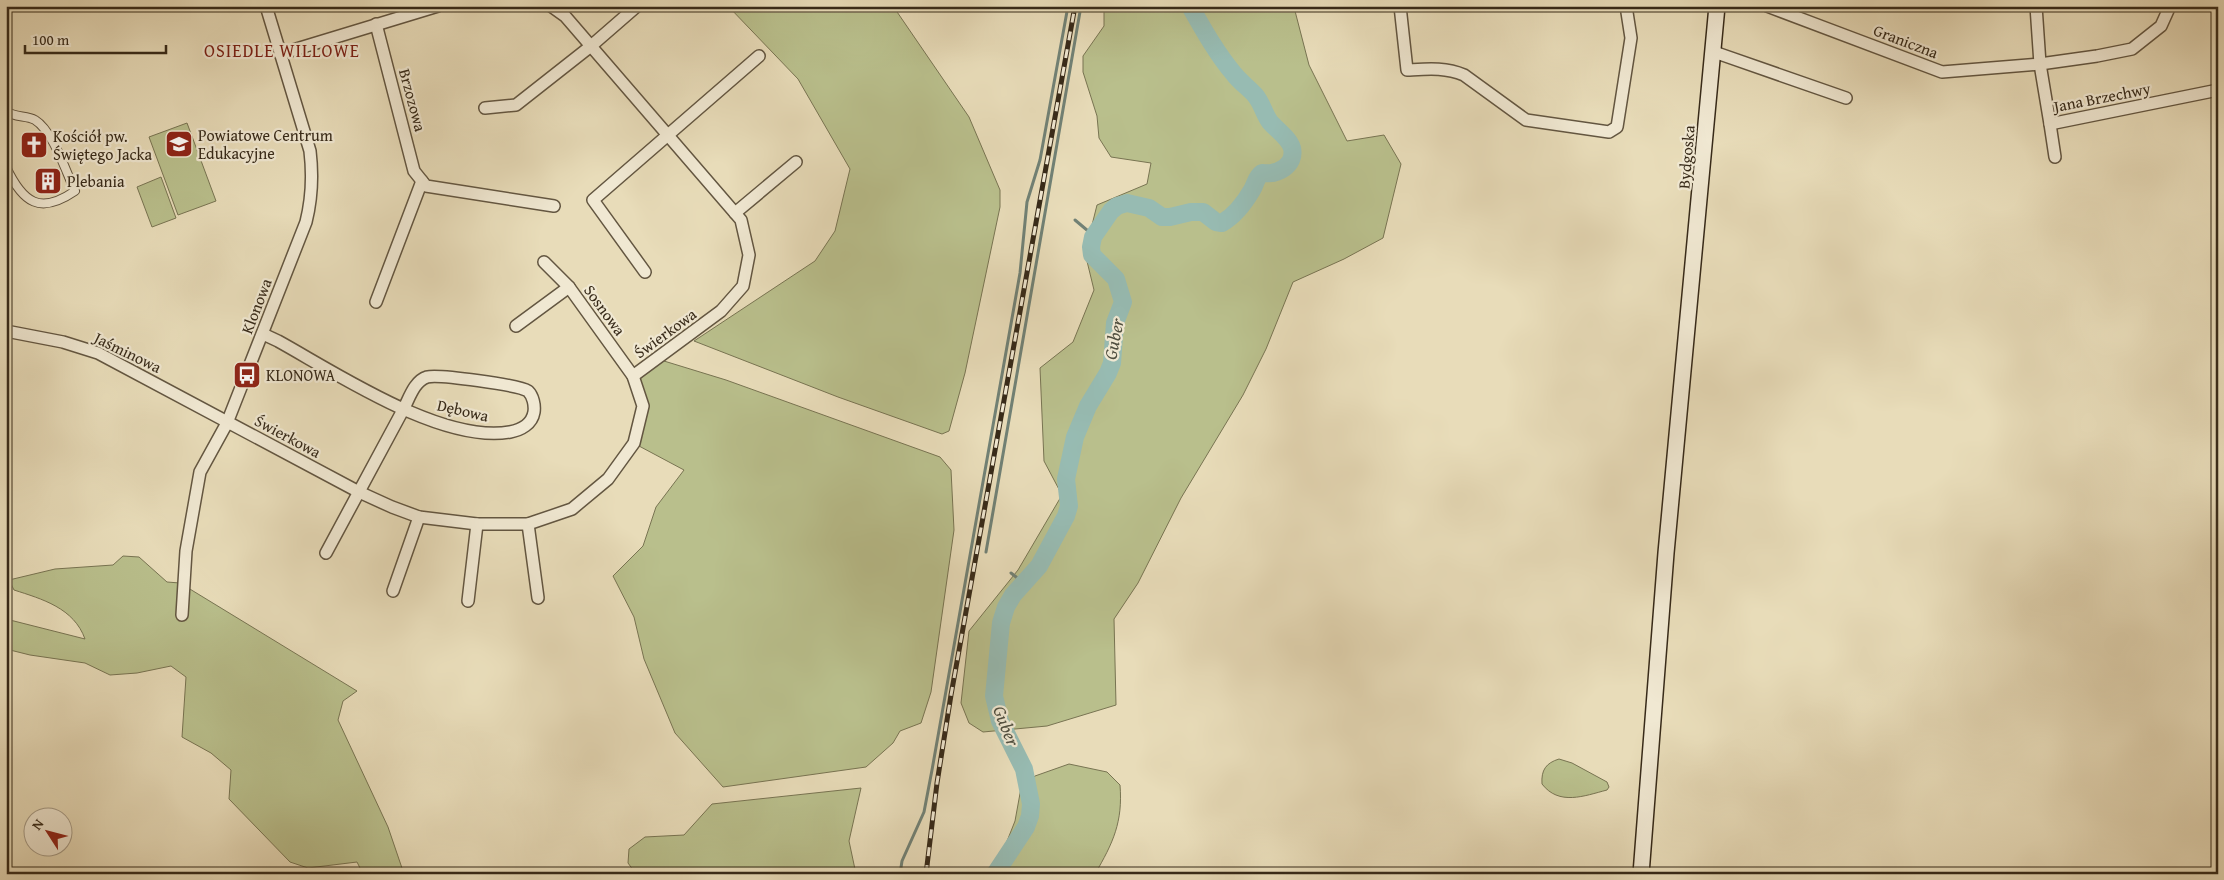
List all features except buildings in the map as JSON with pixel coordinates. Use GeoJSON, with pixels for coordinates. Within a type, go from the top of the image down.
{"type":"FeatureCollection","features":[{"type":"Feature","properties":{"kind":"main road","name":"Bydgoska"},"geometry":{"type":"LineString","coordinates":[[1641,874],[1666,553],[1717,6]]}},
{"type":"Feature","properties":{"kind":"street","name":"Klonowa"},"geometry":{"type":"LineString","coordinates":[[182,615],[186,551],[200,472],[227,423],[263,334],[306,222],[312,189],[310,151],[266,6]]}},
{"type":"Feature","properties":{"kind":"street"},"geometry":{"type":"LineString","coordinates":[[280,54],[422,8],[438,6]]}},
{"type":"Feature","properties":{"kind":"street","name":"Świerkowa"},"geometry":{"type":"LineString","coordinates":[[227,423],[359,492],[419,518],[477,524],[528,524],[572,509],[608,479],[634,443],[643,406],[633,376],[722,311],[743,286],[750,255],[742,220],[565,16],[551,6]]}},
{"type":"Feature","properties":{"kind":"street"},"geometry":{"type":"LineString","coordinates":[[485,108],[516,105],[591,46],[636,6]]}},
{"type":"Feature","properties":{"kind":"street"},"geometry":{"type":"LineString","coordinates":[[1400,6],[1407,70],[1436,68],[1453,70],[1464,75],[1526,120],[1609,132],[1617,127],[1631,38],[1626,6]]}},
{"type":"Feature","properties":{"kind":"street","name":"Graniczna"},"geometry":{"type":"LineString","coordinates":[[1767,6],[1942,72],[2040,64],[2132,49],[2161,26],[2170,6]]}},
{"type":"Feature","properties":{"kind":"street","name":"Jana Brzechwy"},"geometry":{"type":"LineString","coordinates":[[2036,6],[2040,64],[2050,124],[2218,90]]}},
{"type":"Feature","properties":{"kind":"street","name":"Brzozowa"},"geometry":{"type":"LineString","coordinates":[[376,24],[414,171],[422,181]]}},
{"type":"Feature","properties":{"kind":"street"},"geometry":{"type":"LineString","coordinates":[[1714,52],[1846,98]]}},
{"type":"Feature","properties":{"kind":"street"},"geometry":{"type":"LineString","coordinates":[[645,272],[593,200],[759,56]]}},
{"type":"Feature","properties":{"kind":"street"},"geometry":{"type":"LineString","coordinates":[[6,111],[12,115],[33,119],[43,126],[75,191],[51,204],[35,203],[27,198],[6,167]]}},
{"type":"Feature","properties":{"kind":"street"},"geometry":{"type":"LineString","coordinates":[[2050,124],[2055,157]]}},
{"type":"Feature","properties":{"kind":"street"},"geometry":{"type":"LineString","coordinates":[[735,213],[796,162]]}},
{"type":"Feature","properties":{"kind":"street"},"geometry":{"type":"LineString","coordinates":[[422,181],[426,186],[554,206]]}},
{"type":"Feature","properties":{"kind":"street"},"geometry":{"type":"LineString","coordinates":[[376,302],[422,181]]}},
{"type":"Feature","properties":{"kind":"street","name":"Sosnowa"},"geometry":{"type":"LineString","coordinates":[[544,262],[569,288],[633,376]]}},
{"type":"Feature","properties":{"kind":"street","name":"Sosnowa"},"geometry":{"type":"LineString","coordinates":[[516,326],[569,288]]}},
{"type":"Feature","properties":{"kind":"street","name":"Jaśminowa"},"geometry":{"type":"LineString","coordinates":[[6,331],[70,344],[98,353],[227,423]]}},
{"type":"Feature","properties":{"kind":"street","name":"Dębowa"},"geometry":{"type":"LineString","coordinates":[[263,334],[278,340],[403,410],[464,430],[493,434],[520,430],[529,423],[534,414],[532,396],[527,390],[518,387],[428,377],[415,386],[403,410]]}},
{"type":"Feature","properties":{"kind":"street"},"geometry":{"type":"LineString","coordinates":[[326,553],[403,410]]}},
{"type":"Feature","properties":{"kind":"street"},"geometry":{"type":"LineString","coordinates":[[393,591],[419,518]]}},
{"type":"Feature","properties":{"kind":"street"},"geometry":{"type":"LineString","coordinates":[[468,601],[477,524]]}},
{"type":"Feature","properties":{"kind":"street"},"geometry":{"type":"LineString","coordinates":[[528,524],[538,598]]}},
{"type":"Feature","properties":{"kind":"green space"},"geometry":{"type":"Polygon","coordinates":[[[728,6],[893,6],[969,117],[1000,190],[1000,207],[965,373],[949,431],[942,434],[838,397],[694,341],[815,261],[835,231],[850,169],[798,79],[728,6]]]}},
{"type":"Feature","properties":{"kind":"green space"},"geometry":{"type":"Polygon","coordinates":[[[1104,6],[1316,6],[1316,9],[1295,11],[1309,65],[1347,141],[1384,135],[1401,164],[1383,238],[1344,259],[1293,282],[1266,349],[1243,395],[1181,498],[1138,583],[1114,619],[1116,705],[1047,726],[983,732],[969,723],[961,703],[969,631],[1018,570],[1062,495],[1044,461],[1040,368],[1073,342],[1094,290],[1085,253],[1097,205],[1147,184],[1151,163],[1111,157],[1099,138],[1097,116],[1083,72],[1083,56],[1104,26],[1104,6]]]}},
{"type":"Feature","properties":{"kind":"green space"},"geometry":{"type":"Polygon","coordinates":[[[187,123],[216,201],[178,215],[149,137],[187,123]]]}},
{"type":"Feature","properties":{"kind":"green space"},"geometry":{"type":"Polygon","coordinates":[[[161,177],[176,218],[152,227],[137,187],[161,177]]]}},
{"type":"Feature","properties":{"kind":"green space"},"geometry":{"type":"Polygon","coordinates":[[[664,361],[726,380],[940,457],[951,470],[954,530],[931,692],[921,723],[900,731],[893,743],[866,767],[723,787],[675,733],[644,659],[634,617],[613,576],[643,546],[656,507],[684,470],[639,446],[638,377],[664,361]]]}},
{"type":"Feature","properties":{"kind":"green space"},"geometry":{"type":"Polygon","coordinates":[[[123,556],[139,557],[167,582],[180,583],[357,691],[343,701],[338,720],[388,827],[404,874],[363,874],[357,862],[308,868],[290,862],[229,799],[231,770],[211,753],[182,737],[186,677],[171,666],[137,673],[110,675],[85,663],[30,655],[6,649],[6,619],[85,639],[80,628],[65,612],[46,601],[14,590],[9,580],[55,569],[113,565],[123,556]]]}},
{"type":"Feature","properties":{"kind":"green space"},"geometry":{"type":"Polygon","coordinates":[[[1559,759],[1572,763],[1607,782],[1609,787],[1607,790],[1581,797],[1556,795],[1542,784],[1542,779],[1545,768],[1559,759]]]}},
{"type":"Feature","properties":{"kind":"green space"},"geometry":{"type":"Polygon","coordinates":[[[1069,764],[1107,772],[1120,785],[1120,810],[1115,832],[1112,842],[1095,874],[994,874],[1015,821],[1021,788],[1035,776],[1069,764]]]}},
{"type":"Feature","properties":{"kind":"green space"},"geometry":{"type":"Polygon","coordinates":[[[861,788],[849,841],[856,874],[636,874],[628,863],[629,849],[645,837],[684,835],[712,804],[861,788]]]}},
{"type":"Feature","properties":{"kind":"waterway"},"geometry":{"type":"LineString","coordinates":[[900,874],[902,861],[924,812],[1020,273],[1027,202],[1040,160],[1068,6]]}},
{"type":"Feature","properties":{"kind":"waterway"},"geometry":{"type":"LineString","coordinates":[[986,552],[1081,6]]}},
{"type":"Feature","properties":{"kind":"waterway","name":"Guber"},"geometry":{"type":"LineString","coordinates":[[995,874],[1026,827],[1030,816],[1031,804],[1024,769],[1000,721],[994,696],[1001,623],[1006,607],[1013,595],[1039,566],[1066,516],[1069,506],[1066,479],[1075,437],[1088,406],[1112,363],[1115,323],[1123,302],[1116,279],[1092,255],[1093,237],[1111,211],[1117,206],[1127,203],[1149,208],[1162,217],[1203,212],[1216,222],[1222,223],[1231,217],[1243,204],[1257,178],[1262,173],[1279,171],[1291,160],[1292,148],[1288,141],[1270,122],[1255,95],[1236,77],[1222,58],[1190,6]]}},
{"type":"Feature","properties":{"kind":"waterway"},"geometry":{"type":"LineString","coordinates":[[1075,220],[1094,236]]}},
{"type":"Feature","properties":{"kind":"waterway"},"geometry":{"type":"LineString","coordinates":[[1011,573],[1025,584]]}},
{"type":"Feature","properties":{"kind":"railway"},"geometry":{"type":"LineString","coordinates":[[926,874],[937,783],[951,695],[1075,6]]}},
{"type":"Feature","properties":{"kind":"place","name":"Powiatowe Centrum Edukacyjne"},"geometry":{"type":"Point","coordinates":[179,144]}},
{"type":"Feature","properties":{"kind":"place","name":"Kościół pw. Świętego Jacka"},"geometry":{"type":"Point","coordinates":[34,145]}},
{"type":"Feature","properties":{"kind":"place","name":"Plebania"},"geometry":{"type":"Point","coordinates":[48,181]}},
{"type":"Feature","properties":{"kind":"place","name":"KLONOWA"},"geometry":{"type":"Point","coordinates":[247,375]}},
{"type":"Feature","properties":{"kind":"district","name":"OSIEDLE WILLOWE"},"geometry":{"type":"Point","coordinates":[282,51]}}]}
